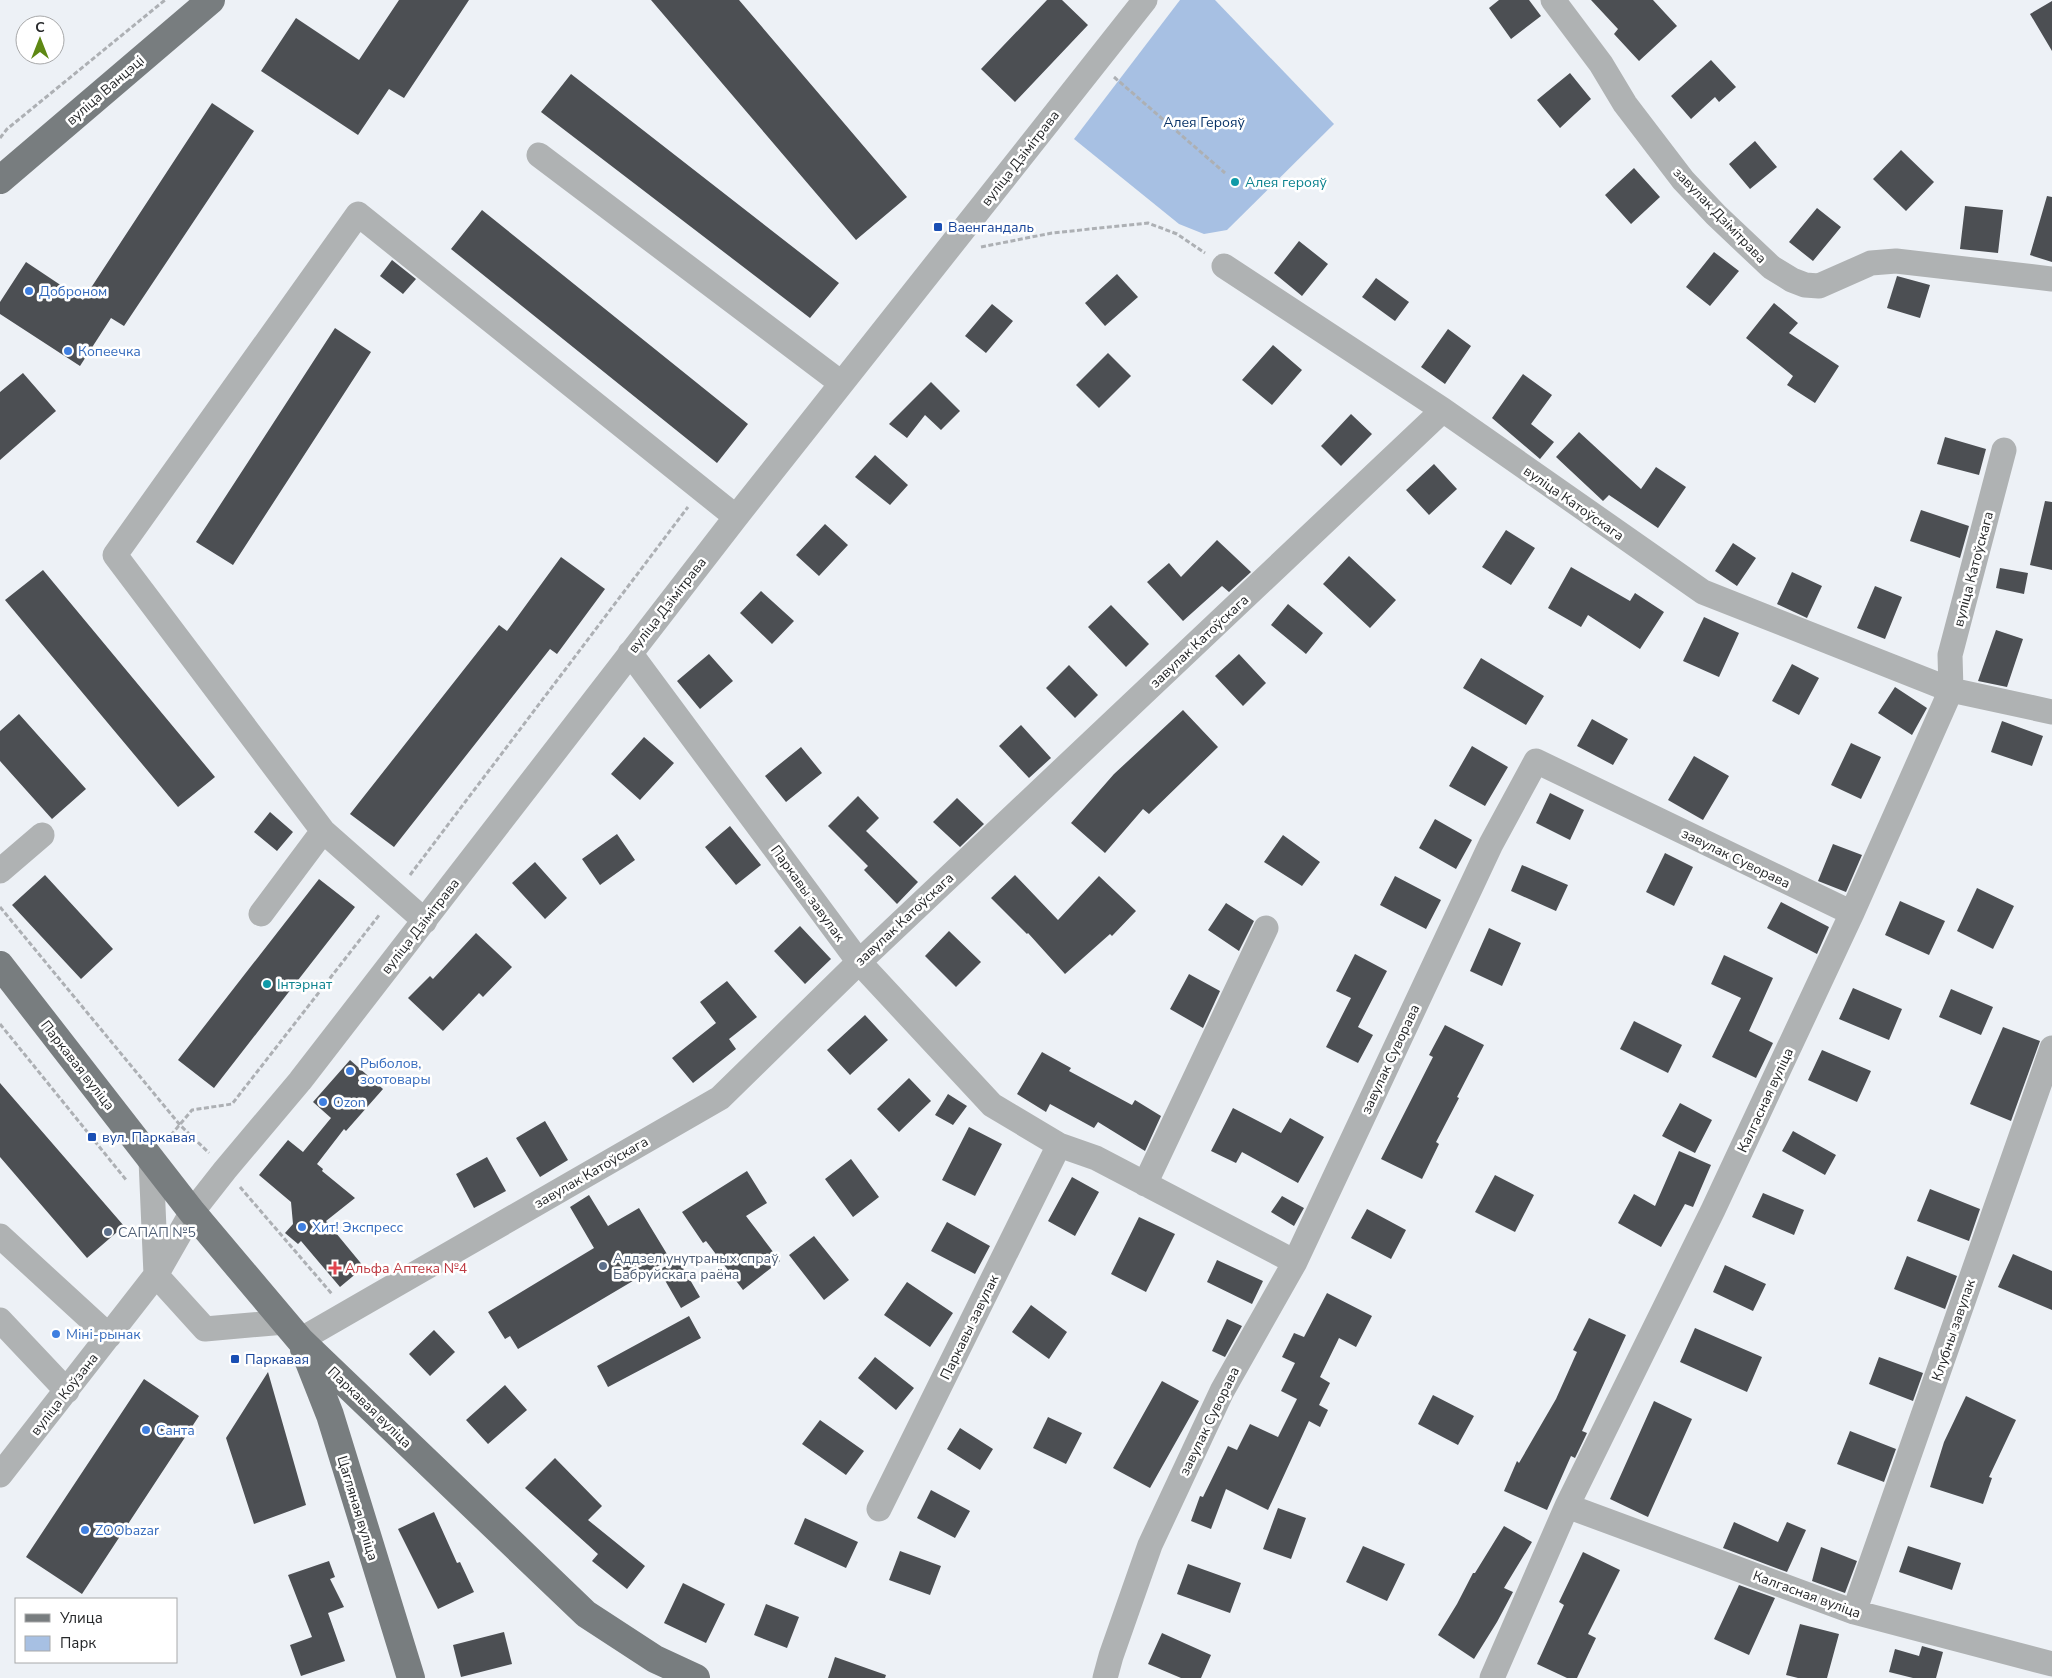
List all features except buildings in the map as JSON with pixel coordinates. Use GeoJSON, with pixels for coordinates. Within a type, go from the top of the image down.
{"type":"FeatureCollection","features":[{"type":"Feature","properties":{"kind":"main road","name":"вуліца Ванцэці"},"geometry":{"type":"LineString","coordinates":[[0,180],[211,0]]}},
{"type":"Feature","properties":{"kind":"main road","name":"Паркавая вуліца"},"geometry":{"type":"LineString","coordinates":[[0,964],[192,1212],[292,1331],[586,1614],[654,1659],[696,1678]]}},
{"type":"Feature","properties":{"kind":"main road","name":"Цагляная вуліца"},"geometry":{"type":"LineString","coordinates":[[292,1331],[330,1415],[411,1678]]}},
{"type":"Feature","properties":{"kind":"street","name":"вуліца Дзімітрава"},"geometry":{"type":"LineString","coordinates":[[192,1212],[300,1080],[736,517],[1145,0]]}},
{"type":"Feature","properties":{"kind":"street","name":"завулак Дзімітрава"},"geometry":{"type":"LineString","coordinates":[[1553,0],[1601,64],[1625,104],[1683,180],[1771,267],[1792,280],[1805,285],[1819,286],[1871,263],[1896,261],[2052,280]]}},
{"type":"Feature","properties":{"kind":"street"},"geometry":{"type":"LineString","coordinates":[[539,155],[841,383]]}},
{"type":"Feature","properties":{"kind":"street"},"geometry":{"type":"LineString","coordinates":[[425,921],[323,831],[115,555],[358,214],[736,517]]}},
{"type":"Feature","properties":{"kind":"street","name":"вуліца Катоўскага"},"geometry":{"type":"LineString","coordinates":[[1224,266],[1443,410],[1703,592],[1951,690],[2052,712]]}},
{"type":"Feature","properties":{"kind":"street","name":"завулак Катоўскага"},"geometry":{"type":"LineString","coordinates":[[292,1331],[720,1098],[859,962],[1443,410]]}},
{"type":"Feature","properties":{"kind":"street","name":"вуліца Катоўскага"},"geometry":{"type":"LineString","coordinates":[[1951,690],[1950,655],[2004,450]]}},
{"type":"Feature","properties":{"kind":"street","name":"Паркавы завулак"},"geometry":{"type":"LineString","coordinates":[[630,653],[859,962],[992,1105],[1059,1146],[1096,1158],[1294,1262]]}},
{"type":"Feature","properties":{"kind":"street","name":"Калгасная вуліца"},"geometry":{"type":"LineString","coordinates":[[1492,1678],[1567,1506],[1713,1210],[1852,913],[1951,690]]}},
{"type":"Feature","properties":{"kind":"street","name":"завулак Суворава"},"geometry":{"type":"LineString","coordinates":[[1105,1678],[1150,1545],[1222,1391],[1294,1262],[1491,844],[1536,761],[1852,913]]}},
{"type":"Feature","properties":{"kind":"street"},"geometry":{"type":"LineString","coordinates":[[261,914],[323,831]]}},
{"type":"Feature","properties":{"kind":"street"},"geometry":{"type":"LineString","coordinates":[[0,871],[42,835]]}},
{"type":"Feature","properties":{"kind":"street"},"geometry":{"type":"LineString","coordinates":[[1145,1184],[1266,928]]}},
{"type":"Feature","properties":{"kind":"street","name":"Клубны завулак"},"geometry":{"type":"LineString","coordinates":[[1854,1612],[2052,1048]]}},
{"type":"Feature","properties":{"kind":"street","name":"Паркавы завулак"},"geometry":{"type":"LineString","coordinates":[[879,1509],[1059,1146]]}},
{"type":"Feature","properties":{"kind":"street"},"geometry":{"type":"LineString","coordinates":[[151,1160],[156,1275],[204,1329],[292,1331]]}},
{"type":"Feature","properties":{"kind":"street","name":"вуліца Коўзана"},"geometry":{"type":"LineString","coordinates":[[0,1475],[156,1275],[192,1212]]}},
{"type":"Feature","properties":{"kind":"street"},"geometry":{"type":"LineString","coordinates":[[0,1236],[109,1336]]}},
{"type":"Feature","properties":{"kind":"street"},"geometry":{"type":"LineString","coordinates":[[0,1320],[67,1391]]}},
{"type":"Feature","properties":{"kind":"street","name":"Калгасная вуліца"},"geometry":{"type":"LineString","coordinates":[[1567,1506],[1854,1612],[2052,1664]]}},
{"type":"Feature","properties":{"kind":"path"},"geometry":{"type":"LineString","coordinates":[[0,138],[7,129],[165,0]]}},
{"type":"Feature","properties":{"kind":"path"},"geometry":{"type":"LineString","coordinates":[[1108,72],[1225,173]]}},
{"type":"Feature","properties":{"kind":"path"},"geometry":{"type":"LineString","coordinates":[[974,248],[1052,233],[1148,223],[1177,234],[1224,266]]}},
{"type":"Feature","properties":{"kind":"path"},"geometry":{"type":"LineString","coordinates":[[151,1160],[192,1110],[232,1104],[395,895],[701,490]]}},
{"type":"Feature","properties":{"kind":"path"},"geometry":{"type":"LineString","coordinates":[[0,908],[180,1125],[225,1170],[336,1298]]}},
{"type":"Feature","properties":{"kind":"path"},"geometry":{"type":"LineString","coordinates":[[0,1024],[132,1188]]}},
{"type":"Feature","properties":{"kind":"green space","name":"Алея Герояў"},"geometry":{"type":"Polygon","coordinates":[[[1180,0],[1215,0],[1334,124],[1227,230],[1204,234],[1179,224],[1074,139],[1180,0]]]}},
{"type":"Feature","properties":{"kind":"place","name":"Алея герояў"},"geometry":{"type":"Point","coordinates":[1235,182]}},
{"type":"Feature","properties":{"kind":"place","name":"Ваенгандаль"},"geometry":{"type":"Point","coordinates":[938,227]}},
{"type":"Feature","properties":{"kind":"place","name":"Доброном"},"geometry":{"type":"Point","coordinates":[29,291]}},
{"type":"Feature","properties":{"kind":"place","name":"Копеечка"},"geometry":{"type":"Point","coordinates":[68,351]}},
{"type":"Feature","properties":{"kind":"place","name":"Інтэрнат"},"geometry":{"type":"Point","coordinates":[267,984]}},
{"type":"Feature","properties":{"kind":"place","name":"Рыболов, зоотовары"},"geometry":{"type":"Point","coordinates":[350,1071]}},
{"type":"Feature","properties":{"kind":"place","name":"Ozon"},"geometry":{"type":"Point","coordinates":[323,1102]}},
{"type":"Feature","properties":{"kind":"place","name":"вул. Паркавая"},"geometry":{"type":"Point","coordinates":[92,1137]}},
{"type":"Feature","properties":{"kind":"place","name":"Хит! Экспресс"},"geometry":{"type":"Point","coordinates":[302,1227]}},
{"type":"Feature","properties":{"kind":"place","name":"САПАП №5"},"geometry":{"type":"Point","coordinates":[108,1232]}},
{"type":"Feature","properties":{"kind":"place","name":"Аддзел унутраных спраў Бабруйскага раёна"},"geometry":{"type":"Point","coordinates":[603,1266]}},
{"type":"Feature","properties":{"kind":"place","name":"Альфа Аптека №4"},"geometry":{"type":"Point","coordinates":[335,1268]}},
{"type":"Feature","properties":{"kind":"place","name":"Міні-рынак"},"geometry":{"type":"Point","coordinates":[56,1334]}},
{"type":"Feature","properties":{"kind":"place","name":"Паркавая"},"geometry":{"type":"Point","coordinates":[235,1359]}},
{"type":"Feature","properties":{"kind":"place","name":"Санта"},"geometry":{"type":"Point","coordinates":[146,1430]}},
{"type":"Feature","properties":{"kind":"place","name":"ZOObazar"},"geometry":{"type":"Point","coordinates":[85,1530]}}]}
